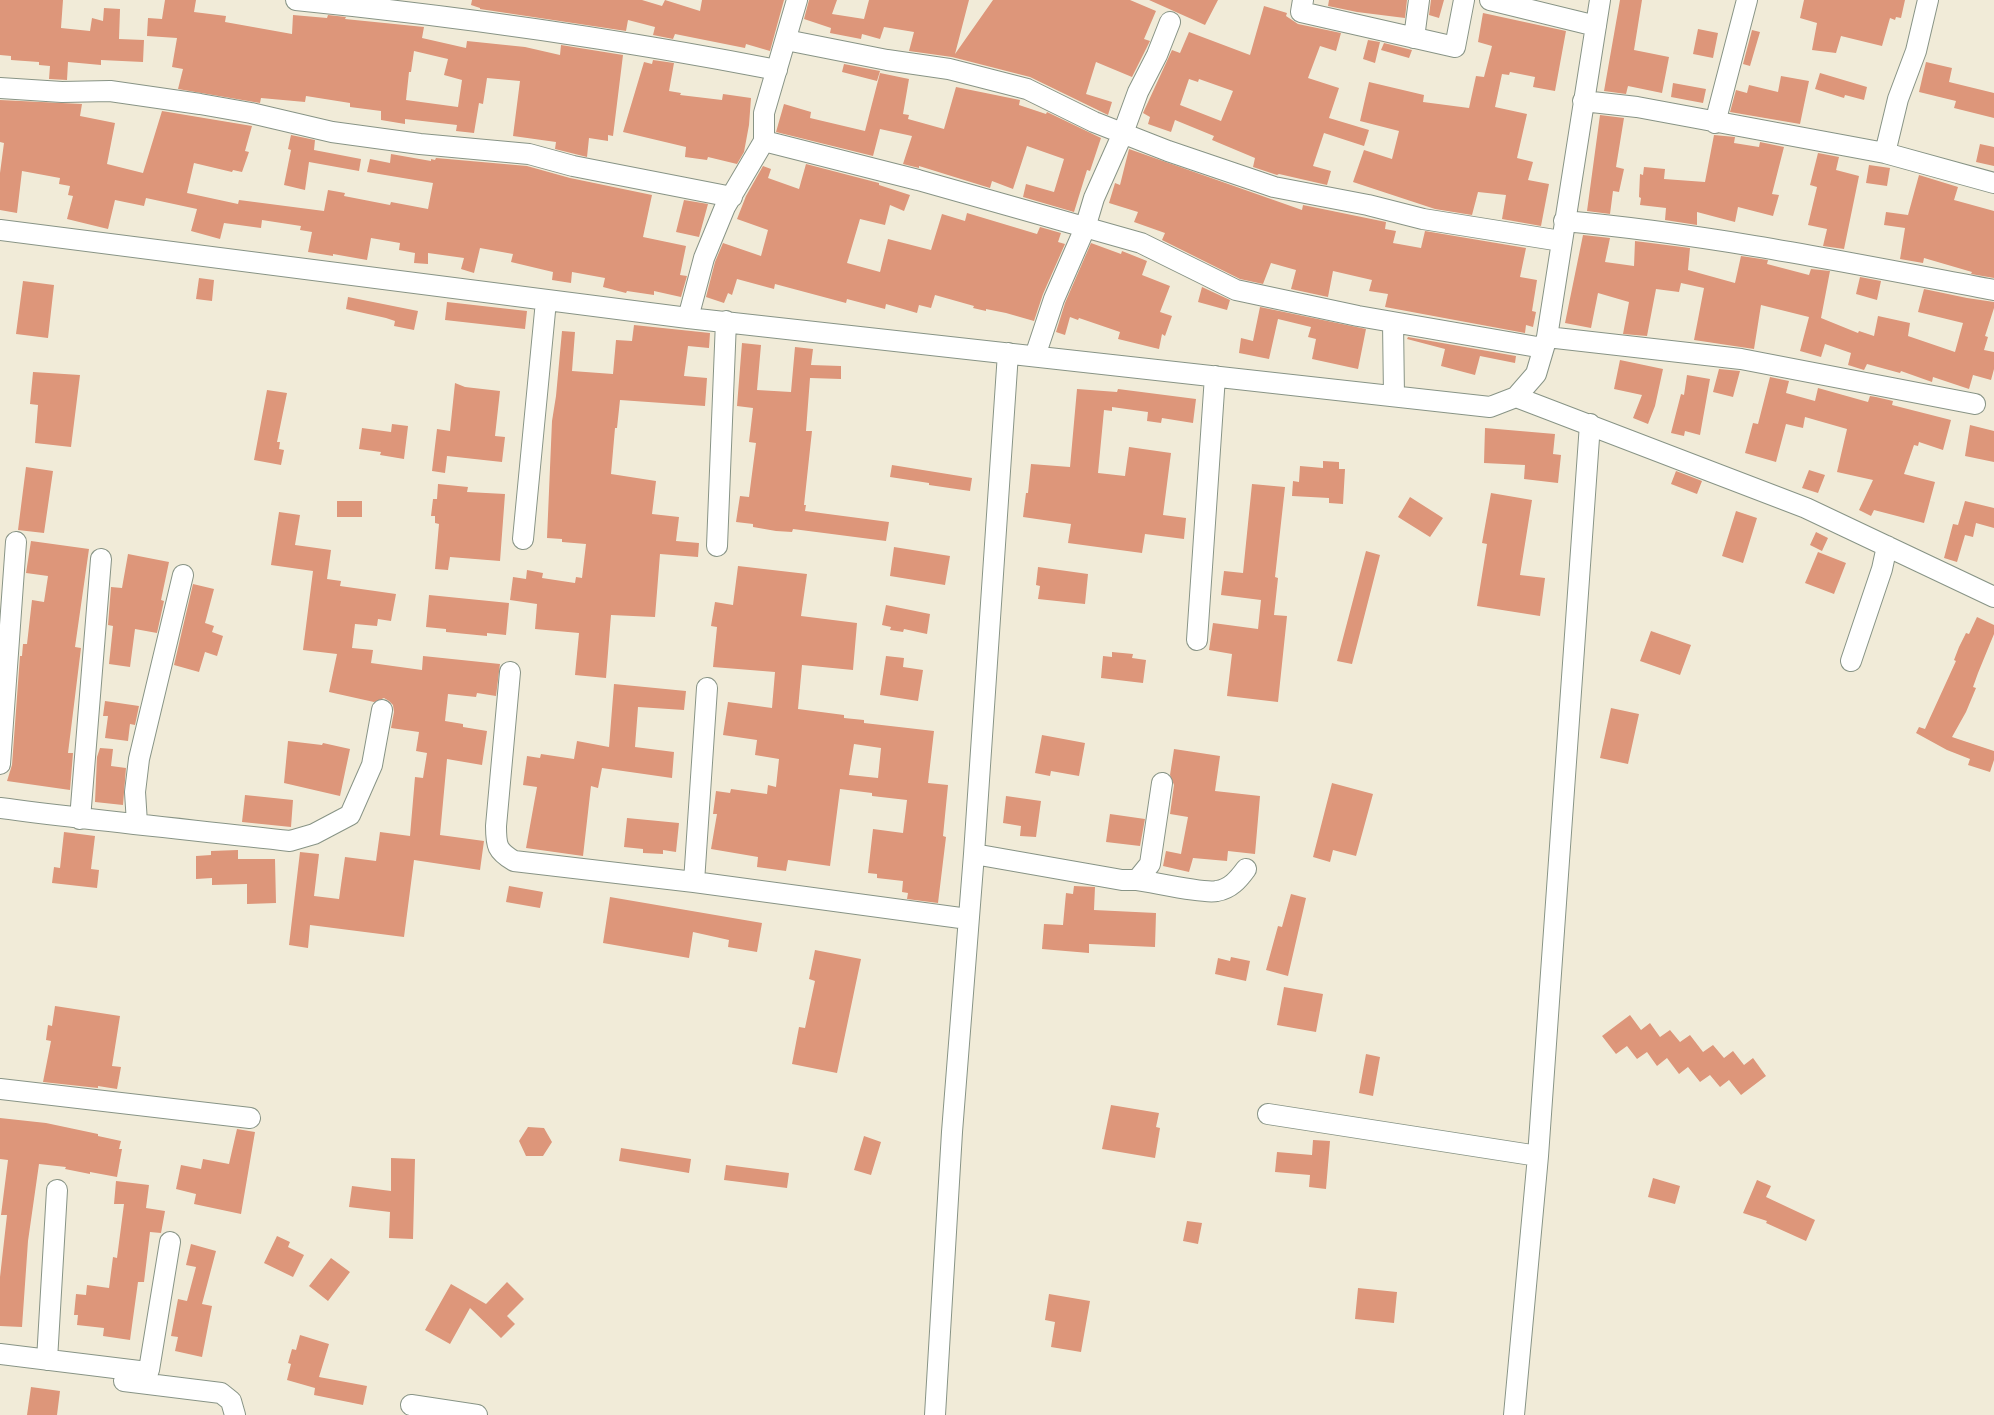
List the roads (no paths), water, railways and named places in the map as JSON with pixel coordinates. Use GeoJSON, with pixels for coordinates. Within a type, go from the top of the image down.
{"type":"FeatureCollection","features":[{"type":"Feature","properties":{"kind":"street"},"geometry":{"type":"LineString","coordinates":[[296,0],[370,7],[670,49],[777,70]]}},
{"type":"Feature","properties":{"kind":"street"},"geometry":{"type":"LineString","coordinates":[[688,318],[704,258],[725,207],[764,141],[764,113],[797,0]]}},
{"type":"Feature","properties":{"kind":"street"},"geometry":{"type":"LineString","coordinates":[[1302,0],[1301,12],[1455,47],[1464,0]]}},
{"type":"Feature","properties":{"kind":"street"},"geometry":{"type":"LineString","coordinates":[[1414,38],[1419,0]]}},
{"type":"Feature","properties":{"kind":"street"},"geometry":{"type":"LineString","coordinates":[[1491,0],[1596,26]]}},
{"type":"Feature","properties":{"kind":"street"},"geometry":{"type":"LineString","coordinates":[[0,230],[688,318],[1490,407],[1516,397],[1536,374],[1545,343],[1600,0]]}},
{"type":"Feature","properties":{"kind":"street"},"geometry":{"type":"LineString","coordinates":[[1715,123],[1747,0]]}},
{"type":"Feature","properties":{"kind":"street"},"geometry":{"type":"LineString","coordinates":[[1885,153],[1898,99],[1916,51],[1928,0]]}},
{"type":"Feature","properties":{"kind":"street"},"geometry":{"type":"LineString","coordinates":[[1035,356],[1054,299],[1085,228],[1094,198],[1170,22]]}},
{"type":"Feature","properties":{"kind":"street"},"geometry":{"type":"LineString","coordinates":[[786,40],[876,58],[949,69],[1027,89],[1168,151],[1274,187],[1368,205],[1423,219],[1561,241]]}},
{"type":"Feature","properties":{"kind":"street"},"geometry":{"type":"LineString","coordinates":[[0,88],[62,92],[110,91],[167,99],[251,113],[332,132],[420,144],[529,154],[573,166],[732,197]]}},
{"type":"Feature","properties":{"kind":"street"},"geometry":{"type":"LineString","coordinates":[[1583,101],[1637,107],[1885,153],[1994,183]]}},
{"type":"Feature","properties":{"kind":"street"},"geometry":{"type":"LineString","coordinates":[[764,141],[918,180],[1141,243],[1236,290],[1393,322],[1545,343],[1741,359],[1975,404]]}},
{"type":"Feature","properties":{"kind":"street"},"geometry":{"type":"LineString","coordinates":[[1564,221],[1629,227],[1757,246],[1994,290]]}},
{"type":"Feature","properties":{"kind":"street"},"geometry":{"type":"LineString","coordinates":[[523,539],[546,301]]}},
{"type":"Feature","properties":{"kind":"street"},"geometry":{"type":"LineString","coordinates":[[717,546],[726,321]]}},
{"type":"Feature","properties":{"kind":"street"},"geometry":{"type":"LineString","coordinates":[[1393,322],[1394,396]]}},
{"type":"Feature","properties":{"kind":"street"},"geometry":{"type":"LineString","coordinates":[[935,1415],[1008,353]]}},
{"type":"Feature","properties":{"kind":"street"},"geometry":{"type":"LineString","coordinates":[[1197,640],[1215,376]]}},
{"type":"Feature","properties":{"kind":"street"},"geometry":{"type":"LineString","coordinates":[[1516,397],[1806,508],[1994,597]]}},
{"type":"Feature","properties":{"kind":"street"},"geometry":{"type":"LineString","coordinates":[[1514,1415],[1538,1156],[1590,424]]}},
{"type":"Feature","properties":{"kind":"street"},"geometry":{"type":"LineString","coordinates":[[0,764],[16,542]]}},
{"type":"Feature","properties":{"kind":"street"},"geometry":{"type":"LineString","coordinates":[[1851,661],[1882,569],[1887,546]]}},
{"type":"Feature","properties":{"kind":"street"},"geometry":{"type":"LineString","coordinates":[[80,819],[101,559]]}},
{"type":"Feature","properties":{"kind":"street"},"geometry":{"type":"LineString","coordinates":[[137,823],[135,792],[139,759],[183,575]]}},
{"type":"Feature","properties":{"kind":"street"},"geometry":{"type":"LineString","coordinates":[[510,672],[496,843],[503,855],[514,861],[968,918]]}},
{"type":"Feature","properties":{"kind":"street"},"geometry":{"type":"LineString","coordinates":[[694,882],[707,688]]}},
{"type":"Feature","properties":{"kind":"street"},"geometry":{"type":"LineString","coordinates":[[0,808],[80,819],[137,823],[290,841],[314,834],[350,815],[372,765],[382,710]]}},
{"type":"Feature","properties":{"kind":"street"},"geometry":{"type":"LineString","coordinates":[[1137,880],[1150,864],[1162,783]]}},
{"type":"Feature","properties":{"kind":"street"},"geometry":{"type":"LineString","coordinates":[[974,855],[1122,880],[1137,880],[1215,892],[1238,880],[1246,869]]}},
{"type":"Feature","properties":{"kind":"street"},"geometry":{"type":"LineString","coordinates":[[0,1089],[250,1118]]}},
{"type":"Feature","properties":{"kind":"street"},"geometry":{"type":"LineString","coordinates":[[1268,1114],[1538,1156]]}},
{"type":"Feature","properties":{"kind":"street"},"geometry":{"type":"LineString","coordinates":[[43,1359],[57,1190]]}},
{"type":"Feature","properties":{"kind":"street"},"geometry":{"type":"LineString","coordinates":[[0,1354],[139,1371],[149,1370],[170,1242]]}},
{"type":"Feature","properties":{"kind":"street"},"geometry":{"type":"LineString","coordinates":[[43,1359],[71,1374],[222,1393],[231,1401],[235,1415]]}},
{"type":"Feature","properties":{"kind":"street"},"geometry":{"type":"LineString","coordinates":[[411,1405],[477,1415]]}}]}
